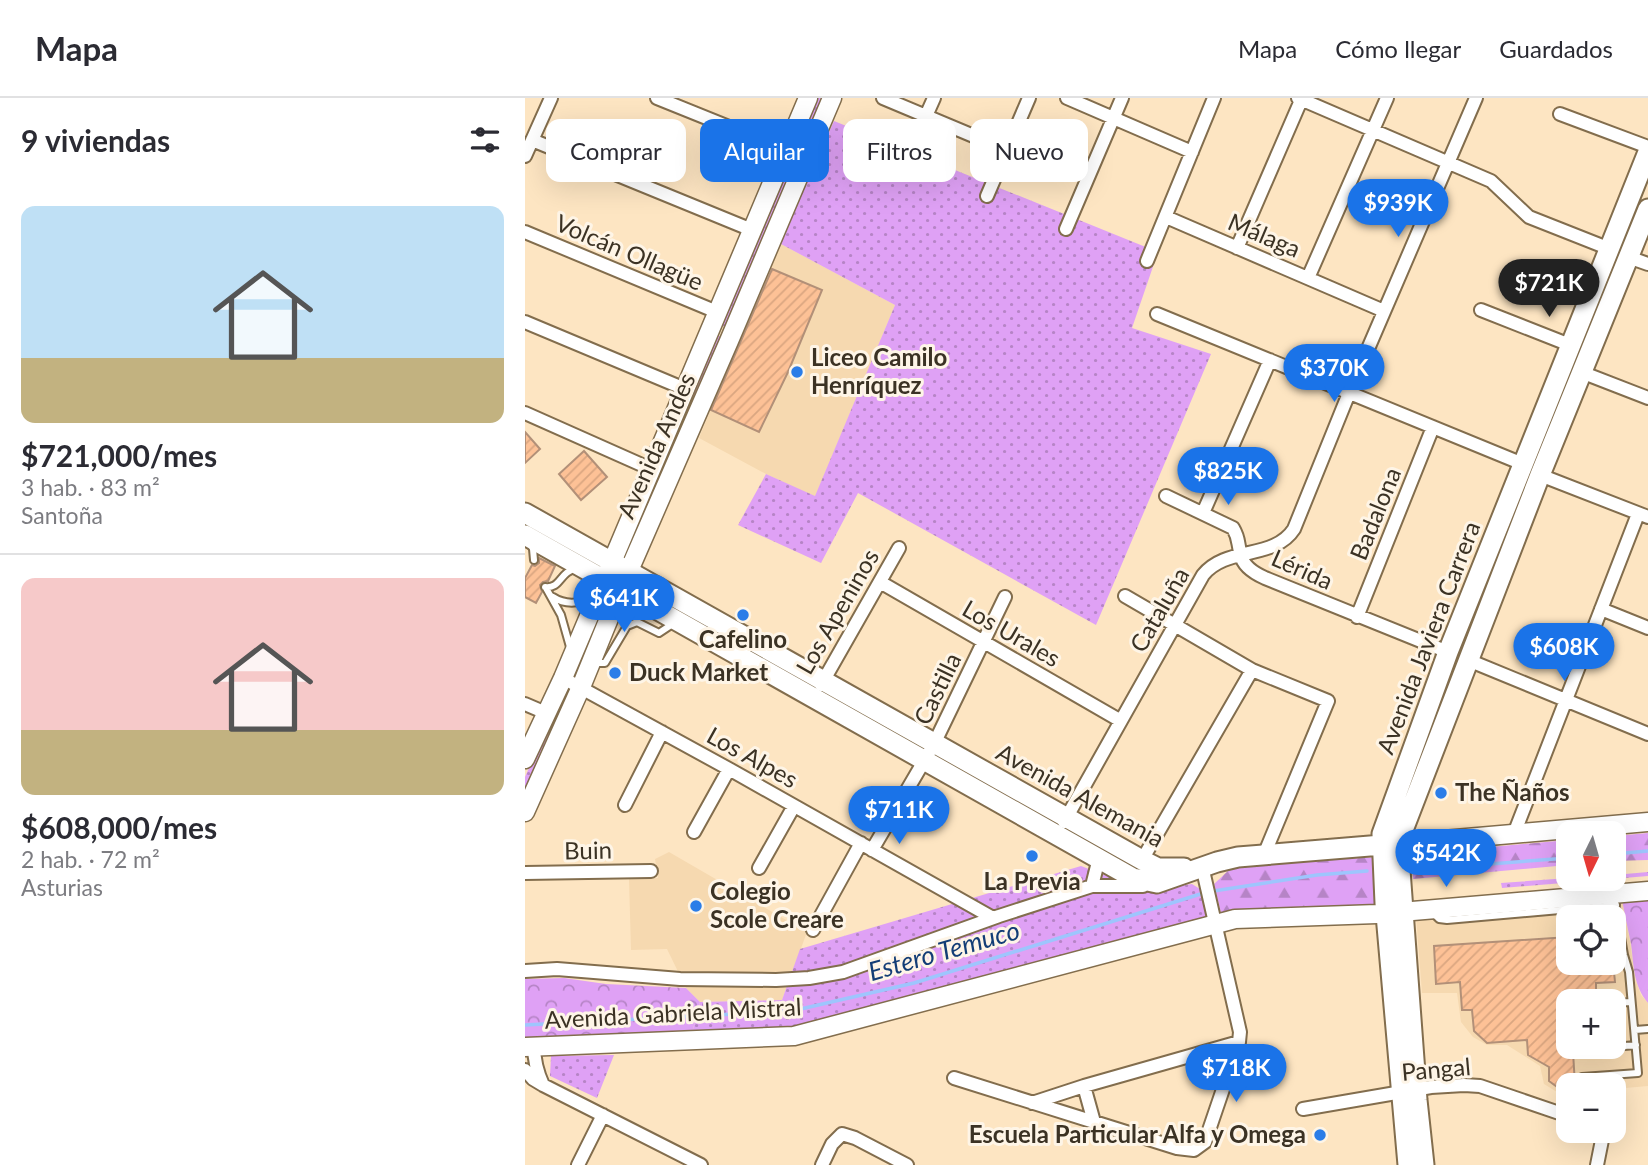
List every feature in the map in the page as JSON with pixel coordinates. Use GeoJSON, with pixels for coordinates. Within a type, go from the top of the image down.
{"type":"FeatureCollection","features":[{"type":"Feature","properties":{"kind":"main road","name":"Avenida Andes"},"geometry":{"type":"LineString","coordinates":[[799,119],[808,98]]}},
{"type":"Feature","properties":{"kind":"main road","name":"Avenida Andes"},"geometry":{"type":"LineString","coordinates":[[525,759],[571,656],[613,579],[832,98]]}},
{"type":"Feature","properties":{"kind":"main road","name":"Avenida Javiera Carrera"},"geometry":{"type":"LineString","coordinates":[[1390,844],[1381,834],[1448,652],[1648,152]]}},
{"type":"Feature","properties":{"kind":"main road","name":"Avenida Andes"},"geometry":{"type":"LineString","coordinates":[[525,812],[581,687],[607,645],[613,579],[652,469],[772,182]]}},
{"type":"Feature","properties":{"kind":"main road","name":"Avenida Javiera Carrera"},"geometry":{"type":"LineString","coordinates":[[1408,1165],[1408,1092],[1390,844],[1461,679],[1648,209]]}},
{"type":"Feature","properties":{"kind":"main road"},"geometry":{"type":"LineString","coordinates":[[1613,240],[1621,246],[1625,266]]}},
{"type":"Feature","properties":{"kind":"main road"},"geometry":{"type":"LineString","coordinates":[[1513,488],[1526,478],[1540,475],[1532,439]]}},
{"type":"Feature","properties":{"kind":"main road","name":"Avenida Alemania"},"geometry":{"type":"LineString","coordinates":[[525,513],[613,579],[638,610],[677,621],[819,688]]}},
{"type":"Feature","properties":{"kind":"main road","name":"Avenida Alemania"},"geometry":{"type":"LineString","coordinates":[[525,536],[584,569],[613,579],[819,688],[1062,826],[1158,867],[1203,872]]}},
{"type":"Feature","properties":{"kind":"main road"},"geometry":{"type":"LineString","coordinates":[[1448,652],[1461,679]]}},
{"type":"Feature","properties":{"kind":"main road"},"geometry":{"type":"LineString","coordinates":[[1203,872],[1238,857],[1648,822]]}},
{"type":"Feature","properties":{"kind":"main road","name":"Avenida Alemania"},"geometry":{"type":"LineString","coordinates":[[1062,826],[1099,858],[1133,878],[1157,883],[1203,872]]}},
{"type":"Feature","properties":{"kind":"main road","name":"Avenida Gabriela Mistral"},"geometry":{"type":"LineString","coordinates":[[529,1047],[794,1036],[1215,918],[1512,909],[1615,899],[1648,891]]}},
{"type":"Feature","properties":{"kind":"main road","name":"Avenida Javiera Carrera"},"geometry":{"type":"LineString","coordinates":[[1408,1092],[1423,1165]]}},
{"type":"Feature","properties":{"kind":"street"},"geometry":{"type":"LineString","coordinates":[[525,156],[551,98]]}},
{"type":"Feature","properties":{"kind":"street"},"geometry":{"type":"LineString","coordinates":[[657,98],[709,119]]}},
{"type":"Feature","properties":{"kind":"street"},"geometry":{"type":"LineString","coordinates":[[883,98],[970,134]]}},
{"type":"Feature","properties":{"kind":"street"},"geometry":{"type":"LineString","coordinates":[[926,116],[934,98]]}},
{"type":"Feature","properties":{"kind":"street"},"geometry":{"type":"LineString","coordinates":[[1020,119],[1029,98]]}},
{"type":"Feature","properties":{"kind":"street"},"geometry":{"type":"LineString","coordinates":[[1067,98],[1192,152]]}},
{"type":"Feature","properties":{"kind":"street"},"geometry":{"type":"LineString","coordinates":[[1066,229],[1122,98]]}},
{"type":"Feature","properties":{"kind":"street"},"geometry":{"type":"LineString","coordinates":[[1147,261],[1215,98]]}},
{"type":"Feature","properties":{"kind":"street"},"geometry":{"type":"LineString","coordinates":[[1308,278],[1387,98]]}},
{"type":"Feature","properties":{"kind":"street","name":"Cataluña"},"geometry":{"type":"LineString","coordinates":[[1062,826],[1208,569],[1219,562],[1275,546],[1290,535],[1476,98]]}},
{"type":"Feature","properties":{"kind":"street"},"geometry":{"type":"LineString","coordinates":[[1237,248],[1300,99],[1492,181],[1529,217],[1613,240]]}},
{"type":"Feature","properties":{"kind":"street"},"geometry":{"type":"LineString","coordinates":[[1560,114],[1648,147]]}},
{"type":"Feature","properties":{"kind":"street"},"geometry":{"type":"LineString","coordinates":[[532,140],[752,230]]}},
{"type":"Feature","properties":{"kind":"street"},"geometry":{"type":"LineString","coordinates":[[987,196],[993,182]]}},
{"type":"Feature","properties":{"kind":"street","name":"Málaga"},"geometry":{"type":"LineString","coordinates":[[1165,217],[1384,311]]}},
{"type":"Feature","properties":{"kind":"street","name":"Volcán Ollagüe"},"geometry":{"type":"LineString","coordinates":[[525,232],[717,312]]}},
{"type":"Feature","properties":{"kind":"street"},"geometry":{"type":"LineString","coordinates":[[1625,266],[1648,264]]}},
{"type":"Feature","properties":{"kind":"street"},"geometry":{"type":"LineString","coordinates":[[1482,310],[1570,345]]}},
{"type":"Feature","properties":{"kind":"street"},"geometry":{"type":"LineString","coordinates":[[1157,314],[1523,464]]}},
{"type":"Feature","properties":{"kind":"street"},"geometry":{"type":"LineString","coordinates":[[525,323],[685,389]]}},
{"type":"Feature","properties":{"kind":"street"},"geometry":{"type":"LineString","coordinates":[[1203,513],[1269,360]]}},
{"type":"Feature","properties":{"kind":"street"},"geometry":{"type":"LineString","coordinates":[[1581,372],[1648,398]]}},
{"type":"Feature","properties":{"kind":"street"},"geometry":{"type":"LineString","coordinates":[[525,413],[652,469]]}},
{"type":"Feature","properties":{"kind":"street","name":"Badalona"},"geometry":{"type":"LineString","coordinates":[[1357,617],[1433,427]]}},
{"type":"Feature","properties":{"kind":"street"},"geometry":{"type":"LineString","coordinates":[[1514,834],[1601,609],[1643,516],[1540,475]]}},
{"type":"Feature","properties":{"kind":"street","name":"Lérida"},"geometry":{"type":"LineString","coordinates":[[1166,496],[1233,528],[1240,544],[1240,555],[1248,566],[1265,579],[1448,652]]}},
{"type":"Feature","properties":{"kind":"street","name":"Los Apeninos"},"geometry":{"type":"LineString","coordinates":[[819,688],[899,548]]}},
{"type":"Feature","properties":{"kind":"street","name":"Los Urales"},"geometry":{"type":"LineString","coordinates":[[880,582],[1121,721]]}},
{"type":"Feature","properties":{"kind":"street"},"geometry":{"type":"LineString","coordinates":[[1125,596],[1252,670],[1328,701],[1264,855]]}},
{"type":"Feature","properties":{"kind":"street","name":"Castilla"},"geometry":{"type":"LineString","coordinates":[[813,930],[930,752],[1005,597]]}},
{"type":"Feature","properties":{"kind":"street"},"geometry":{"type":"LineString","coordinates":[[1601,609],[1648,628]]}},
{"type":"Feature","properties":{"kind":"street"},"geometry":{"type":"LineString","coordinates":[[1468,660],[1648,734]]}},
{"type":"Feature","properties":{"kind":"street"},"geometry":{"type":"LineString","coordinates":[[1142,860],[1252,670]]}},
{"type":"Feature","properties":{"kind":"street","name":"Los Alpes"},"geometry":{"type":"LineString","coordinates":[[563,678],[993,918]]}},
{"type":"Feature","properties":{"kind":"street"},"geometry":{"type":"LineString","coordinates":[[525,704],[546,713]]}},
{"type":"Feature","properties":{"kind":"street"},"geometry":{"type":"LineString","coordinates":[[625,805],[662,732]]}},
{"type":"Feature","properties":{"kind":"street"},"geometry":{"type":"LineString","coordinates":[[694,832],[729,769]]}},
{"type":"Feature","properties":{"kind":"street"},"geometry":{"type":"LineString","coordinates":[[759,868],[794,806]]}},
{"type":"Feature","properties":{"kind":"street"},"geometry":{"type":"LineString","coordinates":[[1093,886],[1099,858]]}},
{"type":"Feature","properties":{"kind":"street","name":"Buin"},"geometry":{"type":"LineString","coordinates":[[525,873],[651,871]]}},
{"type":"Feature","properties":{"kind":"street"},"geometry":{"type":"LineString","coordinates":[[954,1078],[1177,1147],[1194,1150],[1205,1142],[1240,1032],[1203,872]]}},
{"type":"Feature","properties":{"kind":"street","name":"Avenida Gabriela Mistral"},"geometry":{"type":"LineString","coordinates":[[525,971],[557,969],[680,979],[809,978],[843,972],[993,918],[1093,886],[1146,886],[1157,883]]}},
{"type":"Feature","properties":{"kind":"street"},"geometry":{"type":"LineString","coordinates":[[1032,1103],[1239,1042]]}},
{"type":"Feature","properties":{"kind":"street"},"geometry":{"type":"LineString","coordinates":[[529,1047],[543,1085]]}},
{"type":"Feature","properties":{"kind":"street"},"geometry":{"type":"LineString","coordinates":[[525,1070],[543,1085],[684,1161],[701,1165]]}},
{"type":"Feature","properties":{"kind":"street","name":"Pangal"},"geometry":{"type":"LineString","coordinates":[[1303,1109],[1447,1085],[1480,1086],[1556,1111]]}},
{"type":"Feature","properties":{"kind":"street"},"geometry":{"type":"LineString","coordinates":[[1084,1086],[1094,1122]]}},
{"type":"Feature","properties":{"kind":"street"},"geometry":{"type":"LineString","coordinates":[[578,1165],[603,1115]]}},
{"type":"Feature","properties":{"kind":"street"},"geometry":{"type":"LineString","coordinates":[[822,1165],[832,1144],[842,1134],[907,1165]]}},
{"type":"Feature","properties":{"kind":"street"},"geometry":{"type":"LineString","coordinates":[[1597,1165],[1601,1143]]}},
{"type":"Feature","properties":{"kind":"lane"},"geometry":{"type":"LineString","coordinates":[[525,536],[533,549],[534,560]]}},
{"type":"Feature","properties":{"kind":"lane"},"geometry":{"type":"LineString","coordinates":[[571,656],[565,625],[545,587],[555,586],[570,570],[584,569]]}},
{"type":"Feature","properties":{"kind":"lane"},"geometry":{"type":"LineString","coordinates":[[551,596],[569,603],[584,601],[613,579]]}},
{"type":"Feature","properties":{"kind":"lane"},"geometry":{"type":"LineString","coordinates":[[607,645],[627,626],[638,610],[659,633],[677,621]]}},
{"type":"Feature","properties":{"kind":"lane"},"geometry":{"type":"LineString","coordinates":[[1615,899],[1629,972],[1638,1073],[1626,1074]]}},
{"type":"Feature","properties":{"kind":"lane"},"geometry":{"type":"LineString","coordinates":[[1626,1002],[1631,1002]]}},
{"type":"Feature","properties":{"kind":"lane"},"geometry":{"type":"LineString","coordinates":[[1635,1030],[1648,1029]]}},
{"type":"Feature","properties":{"kind":"lane"},"geometry":{"type":"LineString","coordinates":[[1626,1046],[1636,1045]]}},
{"type":"Feature","properties":{"kind":"shaded area","name":"Liceo Camilo Henríquez"},"geometry":{"type":"Polygon","coordinates":[[[779,243],[895,305],[815,497],[699,438],[779,243]]]}},
{"type":"Feature","properties":{"kind":"shaded area","name":"Colegio Scole Creare"},"geometry":{"type":"Polygon","coordinates":[[[669,852],[807,932],[782,1000],[700,1002],[686,988],[667,949],[631,950],[629,879],[658,878],[655,859],[669,852]]]}},
{"type":"Feature","properties":{"kind":"shaded area"},"geometry":{"type":"Polygon","coordinates":[[[1622,900],[1623,905],[1558,905],[1622,900]]]}},
{"type":"Feature","properties":{"kind":"shaded area"},"geometry":{"type":"Polygon","coordinates":[[[1556,905],[1556,975],[1626,975],[1626,921],[1635,979],[1641,995],[1648,1003],[1648,1086],[1626,1088],[1626,1073],[1556,1073],[1556,1091],[1544,1084],[1540,1066],[1507,1045],[1487,1045],[1473,1037],[1461,1022],[1457,993],[1422,993],[1416,916],[1556,905]]]}},
{"type":"Feature","properties":{"kind":"green space"},"geometry":{"type":"Polygon","coordinates":[[[815,98],[825,98],[816,119],[806,119],[815,98]]]}},
{"type":"Feature","properties":{"kind":"green space"},"geometry":{"type":"Polygon","coordinates":[[[834,121],[843,125],[843,182],[956,182],[956,170],[970,176],[970,182],[985,182],[1158,252],[1132,328],[1211,354],[1096,625],[858,493],[821,563],[738,525],[766,474],[815,496],[895,305],[779,243],[806,182],[829,182],[829,132],[834,121]]]}},
{"type":"Feature","properties":{"kind":"green space"},"geometry":{"type":"Polygon","coordinates":[[[780,182],[789,182],[727,328],[721,325],[780,182]]]}},
{"type":"Feature","properties":{"kind":"green space"},"geometry":{"type":"Polygon","coordinates":[[[716,335],[723,337],[637,541],[631,539],[716,335]]]}},
{"type":"Feature","properties":{"kind":"green space"},"geometry":{"type":"Polygon","coordinates":[[[568,685],[575,688],[525,801],[525,777],[568,685]]]}},
{"type":"Feature","properties":{"kind":"green space"},"geometry":{"type":"Polygon","coordinates":[[[1648,833],[1648,860],[1626,861],[1626,835],[1648,833]]]}},
{"type":"Feature","properties":{"kind":"green space"},"geometry":{"type":"Polygon","coordinates":[[[1556,841],[1556,866],[1413,879],[1414,854],[1556,841]]]}},
{"type":"Feature","properties":{"kind":"green space"},"geometry":{"type":"Polygon","coordinates":[[[1377,857],[1379,904],[1221,913],[1214,884],[1229,870],[1245,865],[1377,857]]]}},
{"type":"Feature","properties":{"kind":"green space"},"geometry":{"type":"Polygon","coordinates":[[[1081,866],[1144,890],[1192,884],[1200,889],[1208,921],[804,1026],[692,1033],[700,1002],[782,1000],[800,949],[1081,866]]]}},
{"type":"Feature","properties":{"kind":"green space"},"geometry":{"type":"Polygon","coordinates":[[[1648,872],[1648,876],[1626,878],[1626,874],[1648,872]]]}},
{"type":"Feature","properties":{"kind":"green space"},"geometry":{"type":"Polygon","coordinates":[[[1556,879],[1556,884],[1502,888],[1501,883],[1556,879]]]}},
{"type":"Feature","properties":{"kind":"green space"},"geometry":{"type":"Polygon","coordinates":[[[1648,897],[1648,1003],[1637,982],[1626,905],[1623,905],[1622,900],[1648,897]]]}},
{"type":"Feature","properties":{"kind":"green space"},"geometry":{"type":"Polygon","coordinates":[[[564,978],[606,984],[686,988],[700,1002],[692,1033],[525,1038],[525,979],[564,978]]]}},
{"type":"Feature","properties":{"kind":"green space"},"geometry":{"type":"Polygon","coordinates":[[[614,1055],[597,1098],[550,1076],[551,1056],[614,1055]]]}},
{"type":"Feature","properties":{"kind":"building"},"geometry":{"type":"Polygon","coordinates":[[[772,269],[822,290],[788,372],[759,432],[711,410],[772,269]]]}},
{"type":"Feature","properties":{"kind":"building"},"geometry":{"type":"Polygon","coordinates":[[[525,432],[540,449],[525,463],[525,432]]]}},
{"type":"Feature","properties":{"kind":"building"},"geometry":{"type":"Polygon","coordinates":[[[584,451],[607,477],[581,500],[559,474],[584,451]]]}},
{"type":"Feature","properties":{"kind":"building"},"geometry":{"type":"Polygon","coordinates":[[[539,558],[555,566],[548,581],[540,585],[542,592],[536,603],[525,597],[525,578],[532,565],[539,563],[539,558]]]}},
{"type":"Feature","properties":{"kind":"building"},"geometry":{"type":"Polygon","coordinates":[[[1556,938],[1556,975],[1614,975],[1615,982],[1596,983],[1596,989],[1556,989],[1556,1059],[1573,1059],[1574,1073],[1556,1073],[1556,1086],[1549,1081],[1549,1067],[1528,1055],[1527,1040],[1487,1043],[1474,1031],[1472,1010],[1462,1010],[1460,982],[1436,984],[1434,946],[1556,938]]]}},
{"type":"Feature","properties":{"kind":"waterway","name":"Estero Temuco"},"geometry":{"type":"LineString","coordinates":[[1626,853],[1648,851]]}},
{"type":"Feature","properties":{"kind":"waterway","name":"Estero Temuco"},"geometry":{"type":"LineString","coordinates":[[1410,870],[1556,859]]}},
{"type":"Feature","properties":{"kind":"waterway","name":"Estero Temuco"},"geometry":{"type":"LineString","coordinates":[[525,1025],[792,1011],[914,983],[1207,892],[1317,875],[1367,871]]}},
{"type":"Feature","properties":{"kind":"place","name":"Liceo Camilo Henríquez"},"geometry":{"type":"Point","coordinates":[797,372]}},
{"type":"Feature","properties":{"kind":"place","name":"Cafelino"},"geometry":{"type":"Point","coordinates":[743,615]}},
{"type":"Feature","properties":{"kind":"place","name":"Duck Market"},"geometry":{"type":"Point","coordinates":[615,673]}},
{"type":"Feature","properties":{"kind":"place","name":"The Ñaños"},"geometry":{"type":"Point","coordinates":[1441,793]}},
{"type":"Feature","properties":{"kind":"place","name":"La Previa"},"geometry":{"type":"Point","coordinates":[1032,856]}},
{"type":"Feature","properties":{"kind":"place","name":"Colegio Scole Creare"},"geometry":{"type":"Point","coordinates":[696,906]}},
{"type":"Feature","properties":{"kind":"place","name":"Escuela Particular Alfa y Omega"},"geometry":{"type":"Point","coordinates":[1320,1135]}}]}
